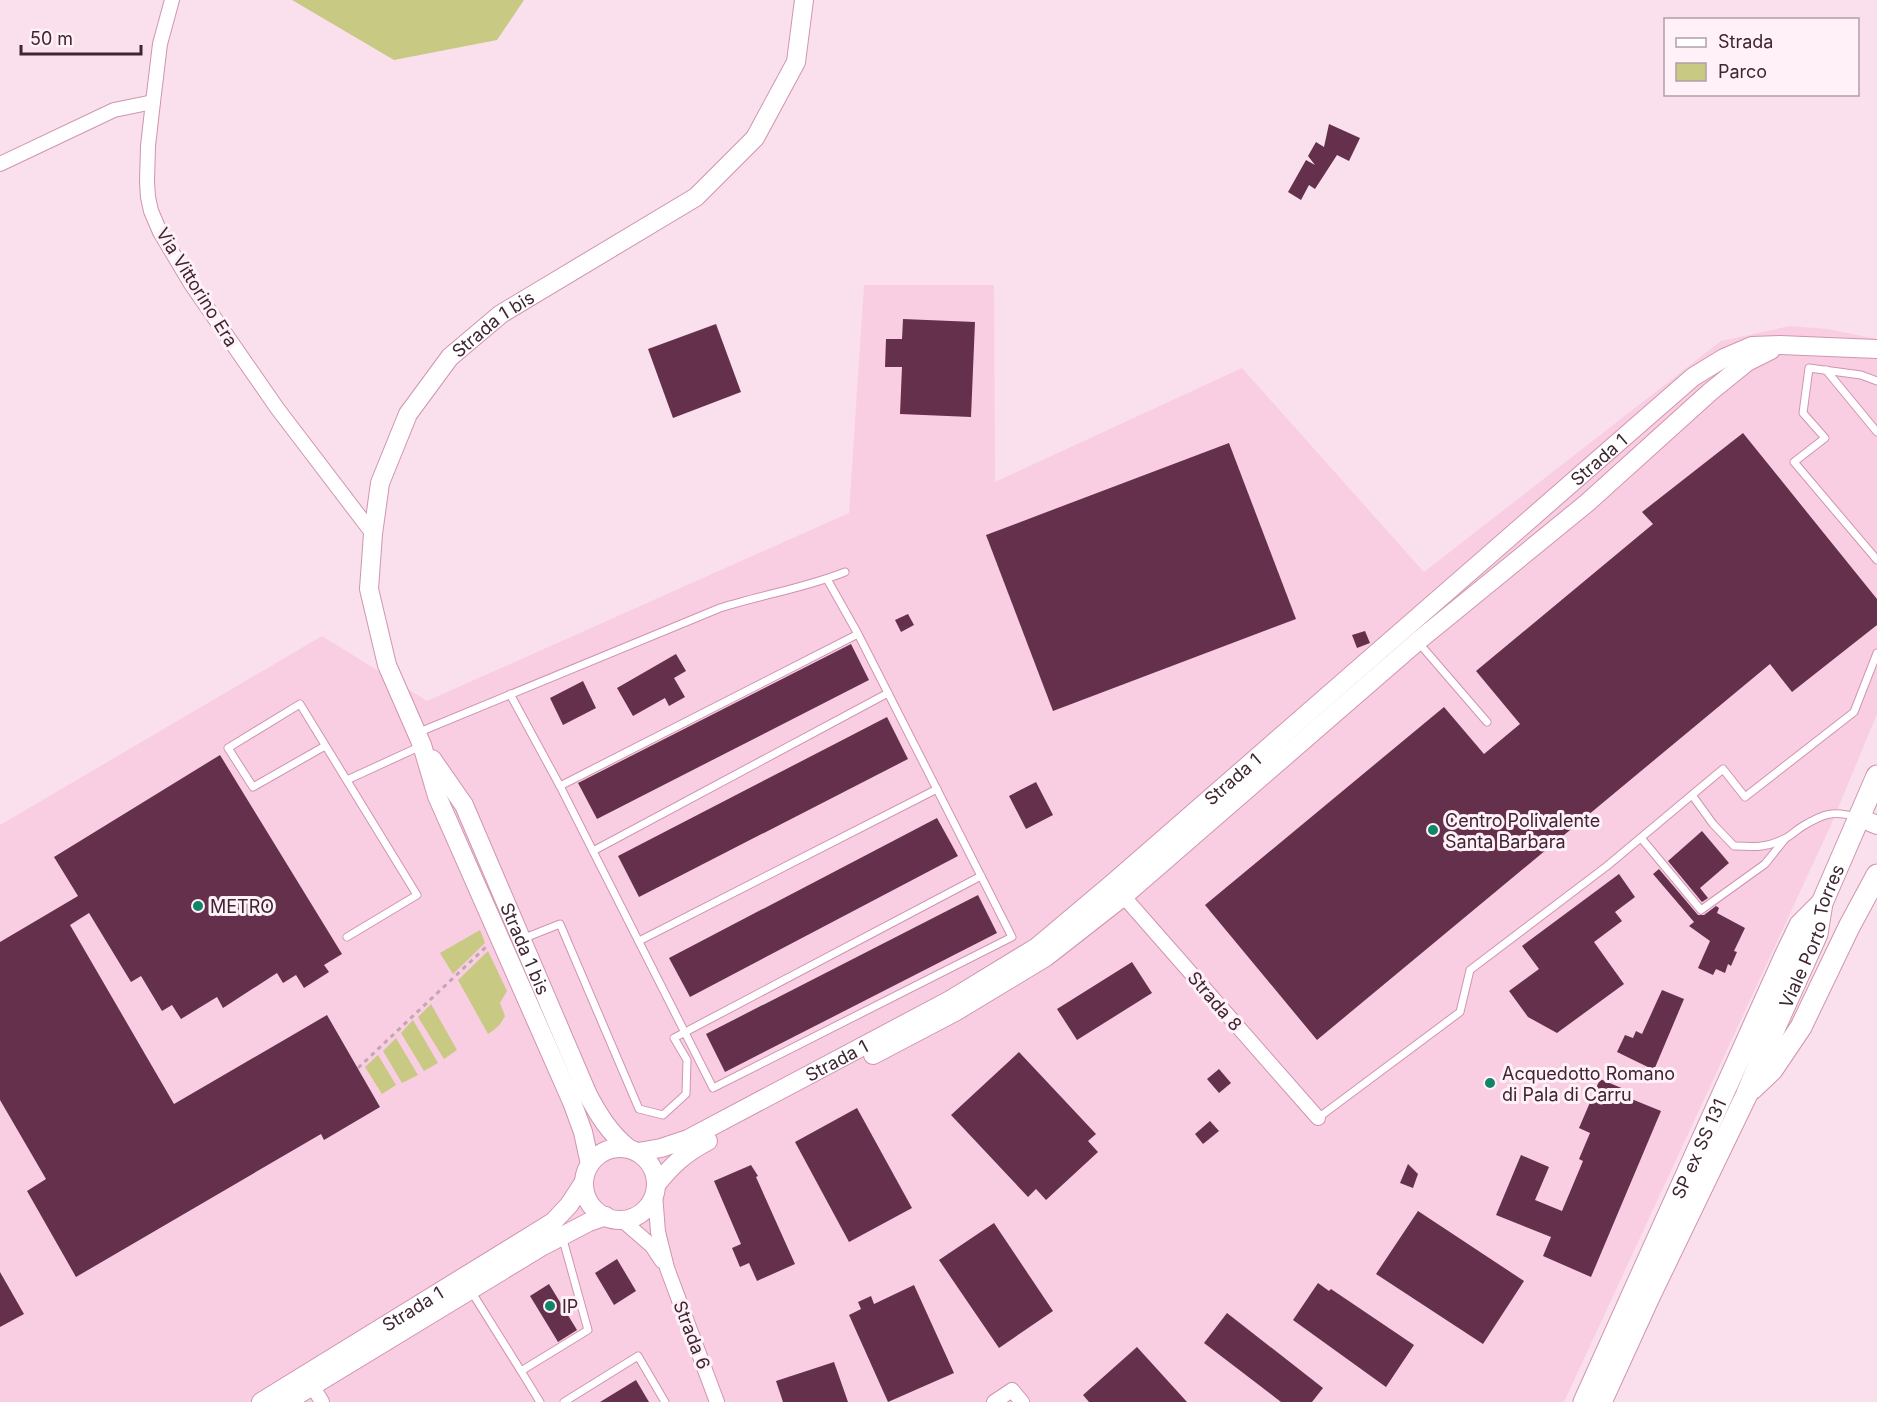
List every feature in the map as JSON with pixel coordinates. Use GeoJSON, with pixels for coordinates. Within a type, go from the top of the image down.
{"type":"FeatureCollection","features":[{"type":"Feature","properties":{"kind":"main road","name":"Viale Porto Torres"},"geometry":{"type":"LineString","coordinates":[[1746,1096],[1817,934],[1821,903],[1868,821],[1877,776]]}},
{"type":"Feature","properties":{"kind":"main road"},"geometry":{"type":"LineString","coordinates":[[1746,1096],[1772,1070],[1801,1027],[1877,875]]}},
{"type":"Feature","properties":{"kind":"main road","name":"SP ex SS 131"},"geometry":{"type":"LineString","coordinates":[[1584,1402],[1786,954],[1800,925],[1821,903]]}},
{"type":"Feature","properties":{"kind":"main road","name":"SP ex SS 131"},"geometry":{"type":"LineString","coordinates":[[1601,1402],[1746,1096]]}},
{"type":"Feature","properties":{"kind":"street","name":"Via Vittorino Era"},"geometry":{"type":"LineString","coordinates":[[172,0],[160,44],[148,146],[148,197],[151,211],[160,232],[191,284],[277,408],[373,534]]}},
{"type":"Feature","properties":{"kind":"street","name":"Strada 1 bis"},"geometry":{"type":"LineString","coordinates":[[590,1164],[583,1132],[572,1102],[437,795],[419,739],[387,665],[369,589],[380,483],[408,414],[450,357],[501,314],[696,197],[755,138],[796,62],[804,0]]}},
{"type":"Feature","properties":{"kind":"street"},"geometry":{"type":"LineString","coordinates":[[0,164],[114,111],[153,102]]}},
{"type":"Feature","properties":{"kind":"street","name":"Strada 1"},"geometry":{"type":"LineString","coordinates":[[633,1150],[661,1148],[688,1138],[950,1000],[1037,947],[1118,890],[1587,503],[1710,392],[1747,362],[1780,345]]}},
{"type":"Feature","properties":{"kind":"street","name":"Strada 1"},"geometry":{"type":"LineString","coordinates":[[656,1189],[669,1169],[689,1151],[955,1012],[1046,957],[1118,890],[1693,377],[1724,358],[1752,346],[1877,349]]}},
{"type":"Feature","properties":{"kind":"street","name":"Strada 1 bis"},"geometry":{"type":"LineString","coordinates":[[419,739],[464,805],[588,1095],[615,1137],[633,1150]]}},
{"type":"Feature","properties":{"kind":"street","name":"Strada 8"},"geometry":{"type":"LineString","coordinates":[[1118,890],[1318,1118]]}},
{"type":"Feature","properties":{"kind":"street"},"geometry":{"type":"LineString","coordinates":[[610,1149],[633,1150],[649,1162],[656,1177],[656,1189],[648,1207],[642,1212],[636,1216],[614,1218],[597,1210],[590,1202],[584,1182],[590,1164],[599,1155],[610,1149]]}},
{"type":"Feature","properties":{"kind":"street","name":"Strada 1"},"geometry":{"type":"LineString","coordinates":[[286,1402],[309,1380],[474,1271],[553,1222],[569,1205],[584,1182]]}},
{"type":"Feature","properties":{"kind":"street","name":"Strada 6"},"geometry":{"type":"LineString","coordinates":[[656,1189],[658,1232],[667,1268],[717,1402]]}},
{"type":"Feature","properties":{"kind":"street","name":"Strada 1"},"geometry":{"type":"LineString","coordinates":[[261,1402],[309,1380],[589,1221],[614,1218]]}},
{"type":"Feature","properties":{"kind":"street","name":"Strada 6"},"geometry":{"type":"LineString","coordinates":[[614,1218],[652,1246],[667,1268]]}},
{"type":"Feature","properties":{"kind":"street"},"geometry":{"type":"LineString","coordinates":[[309,1380],[322,1402]]}},
{"type":"Feature","properties":{"kind":"street"},"geometry":{"type":"LineString","coordinates":[[994,1402],[1012,1390],[1022,1402]]}},
{"type":"Feature","properties":{"kind":"lane"},"geometry":{"type":"LineString","coordinates":[[1875,554],[1794,462],[1825,438],[1803,412],[1809,368],[1861,375],[1877,381]]}},
{"type":"Feature","properties":{"kind":"lane"},"geometry":{"type":"LineString","coordinates":[[1826,370],[1877,432]]}},
{"type":"Feature","properties":{"kind":"lane"},"geometry":{"type":"LineString","coordinates":[[347,780],[419,739],[510,694],[720,608],[845,572]]}},
{"type":"Feature","properties":{"kind":"lane"},"geometry":{"type":"LineString","coordinates":[[510,694],[560,786],[713,1088],[1012,937],[858,634],[827,579]]}},
{"type":"Feature","properties":{"kind":"lane"},"geometry":{"type":"LineString","coordinates":[[560,786],[858,634]]}},
{"type":"Feature","properties":{"kind":"lane"},"geometry":{"type":"LineString","coordinates":[[1418,641],[1487,722]]}},
{"type":"Feature","properties":{"kind":"lane"},"geometry":{"type":"LineString","coordinates":[[1318,1118],[1460,1012],[1470,970],[1607,866],[1723,770],[1745,797],[1854,712],[1877,653]]}},
{"type":"Feature","properties":{"kind":"lane"},"geometry":{"type":"LineString","coordinates":[[592,851],[888,693]]}},
{"type":"Feature","properties":{"kind":"lane"},"geometry":{"type":"LineString","coordinates":[[325,746],[253,787],[228,748],[300,704],[417,895],[346,937]]}},
{"type":"Feature","properties":{"kind":"lane"},"geometry":{"type":"LineString","coordinates":[[639,941],[937,789]]}},
{"type":"Feature","properties":{"kind":"lane"},"geometry":{"type":"LineString","coordinates":[[1692,795],[1713,824],[1734,846],[1759,848],[1785,839]]}},
{"type":"Feature","properties":{"kind":"lane"},"geometry":{"type":"LineString","coordinates":[[1641,838],[1701,910],[1765,864],[1785,839],[1803,826],[1831,813],[1843,813],[1868,821]]}},
{"type":"Feature","properties":{"kind":"lane"},"geometry":{"type":"LineString","coordinates":[[501,942],[522,939],[560,924],[639,1109],[663,1115],[686,1094],[687,1060],[674,1038],[981,876]]}},
{"type":"Feature","properties":{"kind":"lane"},"geometry":{"type":"LineString","coordinates":[[521,1371],[588,1330],[562,1236]]}},
{"type":"Feature","properties":{"kind":"lane"},"geometry":{"type":"LineString","coordinates":[[474,1271],[470,1290],[540,1402]]}},
{"type":"Feature","properties":{"kind":"lane"},"geometry":{"type":"LineString","coordinates":[[564,1402],[638,1356],[665,1402]]}},
{"type":"Feature","properties":{"kind":"path"},"geometry":{"type":"LineString","coordinates":[[358,1068],[501,942]]}},
{"type":"Feature","properties":{"kind":"shaded area"},"geometry":{"type":"Polygon","coordinates":[[[864,285],[994,285],[995,482],[1242,368],[1424,572],[1721,341],[1790,326],[1827,329],[1877,339],[1877,714],[1831,825],[1564,1402],[0,1402],[0,825],[322,636],[427,701],[849,513],[864,285]]]}},
{"type":"Feature","properties":{"kind":"green space"},"geometry":{"type":"Polygon","coordinates":[[[292,0],[524,0],[497,40],[394,60],[292,0]]]}},
{"type":"Feature","properties":{"kind":"green space"},"geometry":{"type":"Polygon","coordinates":[[[480,930],[485,943],[453,974],[440,953],[480,930]]]}},
{"type":"Feature","properties":{"kind":"green space"},"geometry":{"type":"Polygon","coordinates":[[[488,951],[507,991],[500,1003],[505,1016],[488,1034],[458,980],[488,951]]]}},
{"type":"Feature","properties":{"kind":"green space"},"geometry":{"type":"Polygon","coordinates":[[[431,1004],[457,1050],[444,1059],[418,1017],[431,1004]]]}},
{"type":"Feature","properties":{"kind":"green space"},"geometry":{"type":"Polygon","coordinates":[[[413,1020],[438,1063],[424,1071],[401,1033],[413,1020]]]}},
{"type":"Feature","properties":{"kind":"green space"},"geometry":{"type":"Polygon","coordinates":[[[396,1038],[418,1075],[402,1083],[383,1051],[396,1038]]]}},
{"type":"Feature","properties":{"kind":"green space"},"geometry":{"type":"Polygon","coordinates":[[[378,1055],[396,1085],[382,1094],[365,1067],[378,1055]]]}},
{"type":"Feature","properties":{"kind":"building"},"geometry":{"type":"Polygon","coordinates":[[[1329,124],[1360,138],[1349,161],[1337,155],[1315,189],[1309,185],[1301,200],[1288,192],[1306,160],[1315,165],[1308,156],[1316,142],[1324,147],[1329,124]]]}},
{"type":"Feature","properties":{"kind":"building"},"geometry":{"type":"Polygon","coordinates":[[[903,319],[975,322],[971,417],[900,414],[902,367],[885,367],[886,339],[902,339],[903,319]]]}},
{"type":"Feature","properties":{"kind":"building"},"geometry":{"type":"Polygon","coordinates":[[[716,324],[741,392],[673,418],[648,349],[716,324]]]}},
{"type":"Feature","properties":{"kind":"building","name":"Centro Polivalente Santa Barbara"},"geometry":{"type":"Polygon","coordinates":[[[1743,433],[1877,599],[1877,625],[1792,692],[1770,664],[1317,1040],[1205,905],[1444,707],[1484,754],[1520,724],[1476,671],[1653,524],[1642,512],[1743,433]]]}},
{"type":"Feature","properties":{"kind":"building"},"geometry":{"type":"Polygon","coordinates":[[[1229,443],[1296,619],[1053,711],[986,535],[1229,443]]]}},
{"type":"Feature","properties":{"kind":"building"},"geometry":{"type":"Polygon","coordinates":[[[908,614],[914,625],[901,632],[895,620],[908,614]]]}},
{"type":"Feature","properties":{"kind":"building"},"geometry":{"type":"Polygon","coordinates":[[[1365,631],[1370,643],[1357,648],[1352,635],[1365,631]]]}},
{"type":"Feature","properties":{"kind":"building"},"geometry":{"type":"Polygon","coordinates":[[[851,644],[869,680],[597,819],[578,783],[851,644]]]}},
{"type":"Feature","properties":{"kind":"building"},"geometry":{"type":"Polygon","coordinates":[[[676,654],[686,671],[674,678],[685,697],[669,706],[665,698],[633,716],[617,688],[676,654]]]}},
{"type":"Feature","properties":{"kind":"building"},"geometry":{"type":"Polygon","coordinates":[[[583,681],[596,708],[563,725],[550,698],[583,681]]]}},
{"type":"Feature","properties":{"kind":"building"},"geometry":{"type":"Polygon","coordinates":[[[887,717],[908,759],[639,897],[618,856],[887,717]]]}},
{"type":"Feature","properties":{"kind":"building"},"geometry":{"type":"Polygon","coordinates":[[[220,755],[342,954],[324,965],[329,972],[304,988],[296,975],[283,983],[277,973],[223,1008],[217,997],[181,1019],[172,1005],[162,1011],[141,976],[131,982],[89,913],[70,925],[174,1104],[327,1015],[380,1107],[324,1140],[321,1134],[76,1277],[27,1191],[46,1179],[0,1100],[0,942],[78,896],[54,857],[220,755]]]}},
{"type":"Feature","properties":{"kind":"building"},"geometry":{"type":"Polygon","coordinates":[[[1036,782],[1053,815],[1026,829],[1009,796],[1036,782]]]}},
{"type":"Feature","properties":{"kind":"building"},"geometry":{"type":"Polygon","coordinates":[[[937,818],[958,856],[690,997],[669,958],[937,818]]]}},
{"type":"Feature","properties":{"kind":"building"},"geometry":{"type":"Polygon","coordinates":[[[1702,831],[1729,863],[1700,888],[1708,898],[1702,902],[1668,861],[1702,831]]]}},
{"type":"Feature","properties":{"kind":"building"},"geometry":{"type":"Polygon","coordinates":[[[1659,869],[1698,915],[1704,915],[1716,906],[1719,908],[1717,913],[1745,928],[1734,951],[1737,952],[1731,966],[1728,964],[1725,973],[1716,969],[1713,975],[1698,968],[1710,941],[1689,926],[1694,922],[1653,874],[1659,869]]]}},
{"type":"Feature","properties":{"kind":"building"},"geometry":{"type":"Polygon","coordinates":[[[1619,874],[1635,897],[1615,912],[1622,921],[1594,942],[1624,984],[1557,1033],[1528,1017],[1509,991],[1539,969],[1522,946],[1619,874]]]}},
{"type":"Feature","properties":{"kind":"building"},"geometry":{"type":"Polygon","coordinates":[[[978,895],[997,933],[725,1072],[706,1034],[978,895]]]}},
{"type":"Feature","properties":{"kind":"building"},"geometry":{"type":"Polygon","coordinates":[[[1132,962],[1152,993],[1077,1040],[1057,1009],[1132,962]]]}},
{"type":"Feature","properties":{"kind":"building"},"geometry":{"type":"Polygon","coordinates":[[[1662,990],[1684,999],[1654,1070],[1617,1052],[1625,1035],[1633,1038],[1636,1031],[1642,1034],[1662,990]]]}},
{"type":"Feature","properties":{"kind":"building"},"geometry":{"type":"Polygon","coordinates":[[[1019,1052],[1096,1134],[1088,1141],[1098,1152],[1046,1200],[1036,1189],[1028,1197],[951,1115],[1019,1052]]]}},
{"type":"Feature","properties":{"kind":"building"},"geometry":{"type":"Polygon","coordinates":[[[1219,1069],[1231,1083],[1219,1093],[1207,1079],[1219,1069]]]}},
{"type":"Feature","properties":{"kind":"building"},"geometry":{"type":"Polygon","coordinates":[[[1600,1079],[1631,1092],[1629,1098],[1661,1111],[1591,1277],[1543,1256],[1551,1237],[1496,1215],[1521,1155],[1549,1167],[1535,1200],[1562,1211],[1583,1161],[1579,1159],[1590,1133],[1579,1128],[1600,1079]]]}},
{"type":"Feature","properties":{"kind":"building"},"geometry":{"type":"Polygon","coordinates":[[[857,1108],[912,1208],[849,1242],[795,1142],[857,1108]]]}},
{"type":"Feature","properties":{"kind":"building"},"geometry":{"type":"Polygon","coordinates":[[[1210,1121],[1219,1131],[1203,1144],[1195,1134],[1210,1121]]]}},
{"type":"Feature","properties":{"kind":"building"},"geometry":{"type":"Polygon","coordinates":[[[1408,1164],[1418,1174],[1413,1188],[1400,1183],[1408,1164]]]}},
{"type":"Feature","properties":{"kind":"building"},"geometry":{"type":"Polygon","coordinates":[[[751,1165],[758,1176],[756,1177],[795,1264],[757,1281],[749,1263],[740,1267],[732,1248],[741,1244],[714,1181],[751,1165]]]}},
{"type":"Feature","properties":{"kind":"building"},"geometry":{"type":"Polygon","coordinates":[[[1418,1211],[1524,1281],[1483,1344],[1376,1274],[1418,1211]]]}},
{"type":"Feature","properties":{"kind":"building"},"geometry":{"type":"Polygon","coordinates":[[[994,1223],[1053,1311],[999,1348],[939,1260],[994,1223]]]}},
{"type":"Feature","properties":{"kind":"building"},"geometry":{"type":"Polygon","coordinates":[[[617,1259],[636,1291],[614,1305],[595,1273],[617,1259]]]}},
{"type":"Feature","properties":{"kind":"building"},"geometry":{"type":"Polygon","coordinates":[[[0,1272],[24,1314],[0,1327],[0,1272]]]}},
{"type":"Feature","properties":{"kind":"building"},"geometry":{"type":"Polygon","coordinates":[[[1318,1283],[1329,1291],[1331,1289],[1414,1345],[1386,1387],[1293,1320],[1318,1283]]]}},
{"type":"Feature","properties":{"kind":"building"},"geometry":{"type":"Polygon","coordinates":[[[549,1284],[577,1330],[558,1342],[530,1296],[549,1284]]]}},
{"type":"Feature","properties":{"kind":"building"},"geometry":{"type":"Polygon","coordinates":[[[914,1285],[954,1373],[888,1402],[849,1315],[861,1309],[858,1302],[871,1296],[874,1304],[914,1285]]]}},
{"type":"Feature","properties":{"kind":"building"},"geometry":{"type":"Polygon","coordinates":[[[1227,1313],[1323,1388],[1312,1402],[1281,1402],[1204,1343],[1227,1313]]]}},
{"type":"Feature","properties":{"kind":"building"},"geometry":{"type":"Polygon","coordinates":[[[1137,1347],[1187,1402],[1089,1402],[1083,1395],[1137,1347]]]}},
{"type":"Feature","properties":{"kind":"building"},"geometry":{"type":"Polygon","coordinates":[[[834,1362],[848,1402],[783,1402],[776,1381],[834,1362]]]}},
{"type":"Feature","properties":{"kind":"building"},"geometry":{"type":"Polygon","coordinates":[[[636,1380],[649,1402],[600,1402],[636,1380]]]}},
{"type":"Feature","properties":{"kind":"place","name":"Centro Polivalente Santa Barbara"},"geometry":{"type":"Point","coordinates":[1433,830]}},
{"type":"Feature","properties":{"kind":"place","name":"METRO"},"geometry":{"type":"Point","coordinates":[198,906]}},
{"type":"Feature","properties":{"kind":"place","name":"Acquedotto Romano di Pala di Carru"},"geometry":{"type":"Point","coordinates":[1490,1083]}},
{"type":"Feature","properties":{"kind":"place","name":"IP"},"geometry":{"type":"Point","coordinates":[550,1306]}}]}
